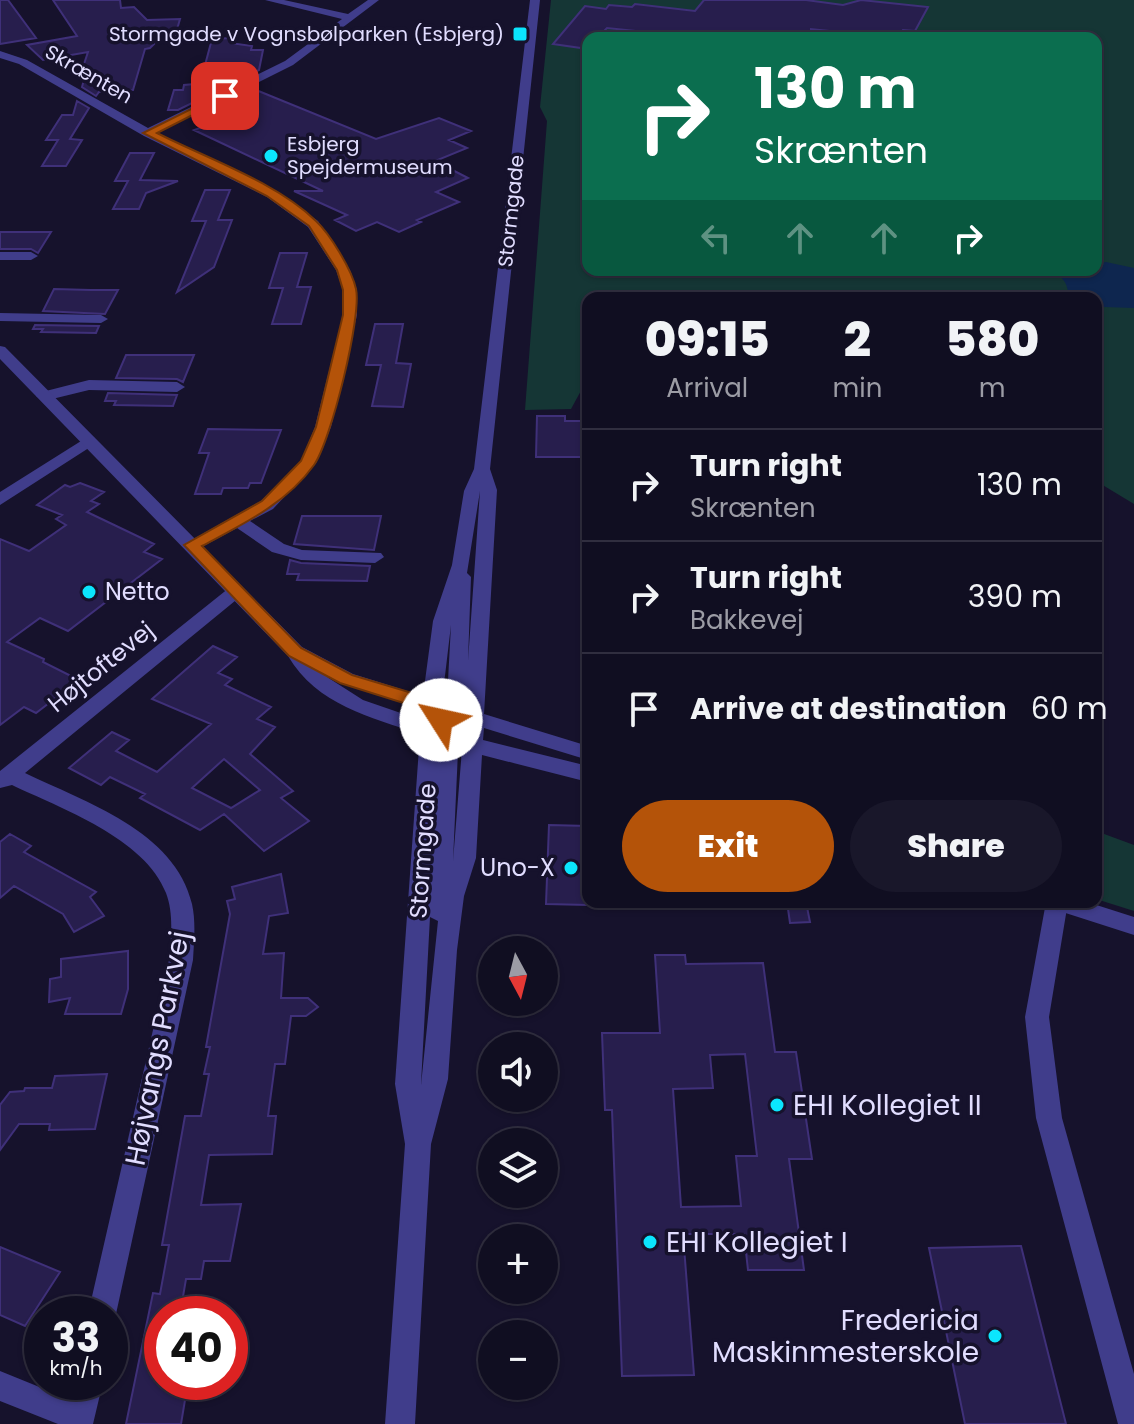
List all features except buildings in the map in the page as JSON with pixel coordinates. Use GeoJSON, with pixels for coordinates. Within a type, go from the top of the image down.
{"type":"FeatureCollection","features":[{"type":"Feature","properties":{"kind":"street"},"geometry":{"type":"LineString","coordinates":[[270,0],[351,18]]}},
{"type":"Feature","properties":{"kind":"street"},"geometry":{"type":"LineString","coordinates":[[148,133],[289,63],[374,0]]}},
{"type":"Feature","properties":{"kind":"street","name":"Stormgade"},"geometry":{"type":"LineString","coordinates":[[418,1144],[408,1084],[438,733],[433,706],[442,621],[461,565],[472,491],[482,469],[535,0]]}},
{"type":"Feature","properties":{"kind":"street","name":"Skrænten"},"geometry":{"type":"LineString","coordinates":[[0,54],[23,62],[148,133],[271,194],[295,210],[313,224],[331,248],[350,290],[350,315],[323,427],[308,463],[267,505],[192,545]]}},
{"type":"Feature","properties":{"kind":"street"},"geometry":{"type":"LineString","coordinates":[[0,256],[31,256]]}},
{"type":"Feature","properties":{"kind":"street"},"geometry":{"type":"LineString","coordinates":[[0,317],[101,319]]}},
{"type":"Feature","properties":{"kind":"street"},"geometry":{"type":"LineString","coordinates":[[0,350],[295,652],[306,670],[332,692],[356,705],[473,745],[582,772]]}},
{"type":"Feature","properties":{"kind":"street"},"geometry":{"type":"LineString","coordinates":[[44,396],[89,385],[177,387]]}},
{"type":"Feature","properties":{"kind":"street"},"geometry":{"type":"LineString","coordinates":[[0,500],[89,441]]}},
{"type":"Feature","properties":{"kind":"street","name":"Stormgade"},"geometry":{"type":"LineString","coordinates":[[400,1424],[418,1144],[435,1079],[445,950],[453,896],[465,858],[473,745],[466,716],[489,490],[482,469]]}},
{"type":"Feature","properties":{"kind":"street"},"geometry":{"type":"LineString","coordinates":[[239,522],[278,548],[301,555],[375,557]]}},
{"type":"Feature","properties":{"kind":"street"},"geometry":{"type":"LineString","coordinates":[[461,565],[466,716]]}},
{"type":"Feature","properties":{"kind":"street","name":"Højtoftevej"},"geometry":{"type":"LineString","coordinates":[[5,779],[235,592]]}},
{"type":"Feature","properties":{"kind":"street"},"geometry":{"type":"LineString","coordinates":[[295,652],[346,679],[582,751]]}},
{"type":"Feature","properties":{"kind":"street"},"geometry":{"type":"LineString","coordinates":[[438,733],[443,880],[438,924],[445,950]]}},
{"type":"Feature","properties":{"kind":"street","name":"Højvangs Parkvej"},"geometry":{"type":"LineString","coordinates":[[5,779],[128,835],[156,858],[175,887],[184,922],[181,960],[106,1296]]}},
{"type":"Feature","properties":{"kind":"street"},"geometry":{"type":"LineString","coordinates":[[1057,908],[1037,1017],[1049,1118],[1133,1424]]}},
{"type":"Feature","properties":{"kind":"street"},"geometry":{"type":"LineString","coordinates":[[1077,908],[1134,926]]}},
{"type":"Feature","properties":{"kind":"street"},"geometry":{"type":"LineString","coordinates":[[0,1386],[79,1421],[84,1400]]}},
{"type":"Feature","properties":{"kind":"green space"},"geometry":{"type":"Polygon","coordinates":[[[551,0],[1134,0],[1134,504],[1102,485],[1102,292],[582,292],[582,389],[571,409],[525,410],[547,121],[540,107],[551,0]]]}},
{"type":"Feature","properties":{"kind":"green space"},"geometry":{"type":"Polygon","coordinates":[[[1102,833],[1134,845],[1134,911],[1102,901],[1102,833]]]}},
{"type":"Feature","properties":{"kind":"water"},"geometry":{"type":"Polygon","coordinates":[[[1102,263],[1134,268],[1134,308],[1104,307],[1102,292],[1071,292],[1059,276],[1102,276],[1102,263]]]}},
{"type":"Feature","properties":{"kind":"place","name":"Stormgade v Vognsbølparken (Esbjerg)"},"geometry":{"type":"Point","coordinates":[520,34]}},
{"type":"Feature","properties":{"kind":"place","name":"Esbjerg Spejdermuseum"},"geometry":{"type":"Point","coordinates":[271,156]}},
{"type":"Feature","properties":{"kind":"place","name":"Netto"},"geometry":{"type":"Point","coordinates":[89,592]}},
{"type":"Feature","properties":{"kind":"place","name":"Uno-X"},"geometry":{"type":"Point","coordinates":[571,868]}},
{"type":"Feature","properties":{"kind":"place","name":"EHI Kollegiet II"},"geometry":{"type":"Point","coordinates":[777,1105]}},
{"type":"Feature","properties":{"kind":"place","name":"EHI Kollegiet I"},"geometry":{"type":"Point","coordinates":[650,1242]}},
{"type":"Feature","properties":{"kind":"place","name":"Fredericia Maskinmesterskole"},"geometry":{"type":"Point","coordinates":[995,1336]}},
{"type":"Feature","properties":{"kind":"route"},"geometry":{"type":"LineString","coordinates":[[225,96],[148,133],[271,194],[313,224],[343,270],[350,290],[350,315],[323,427],[308,463],[267,505],[192,545],[295,652],[346,679],[433,706],[441,720]]}}]}
